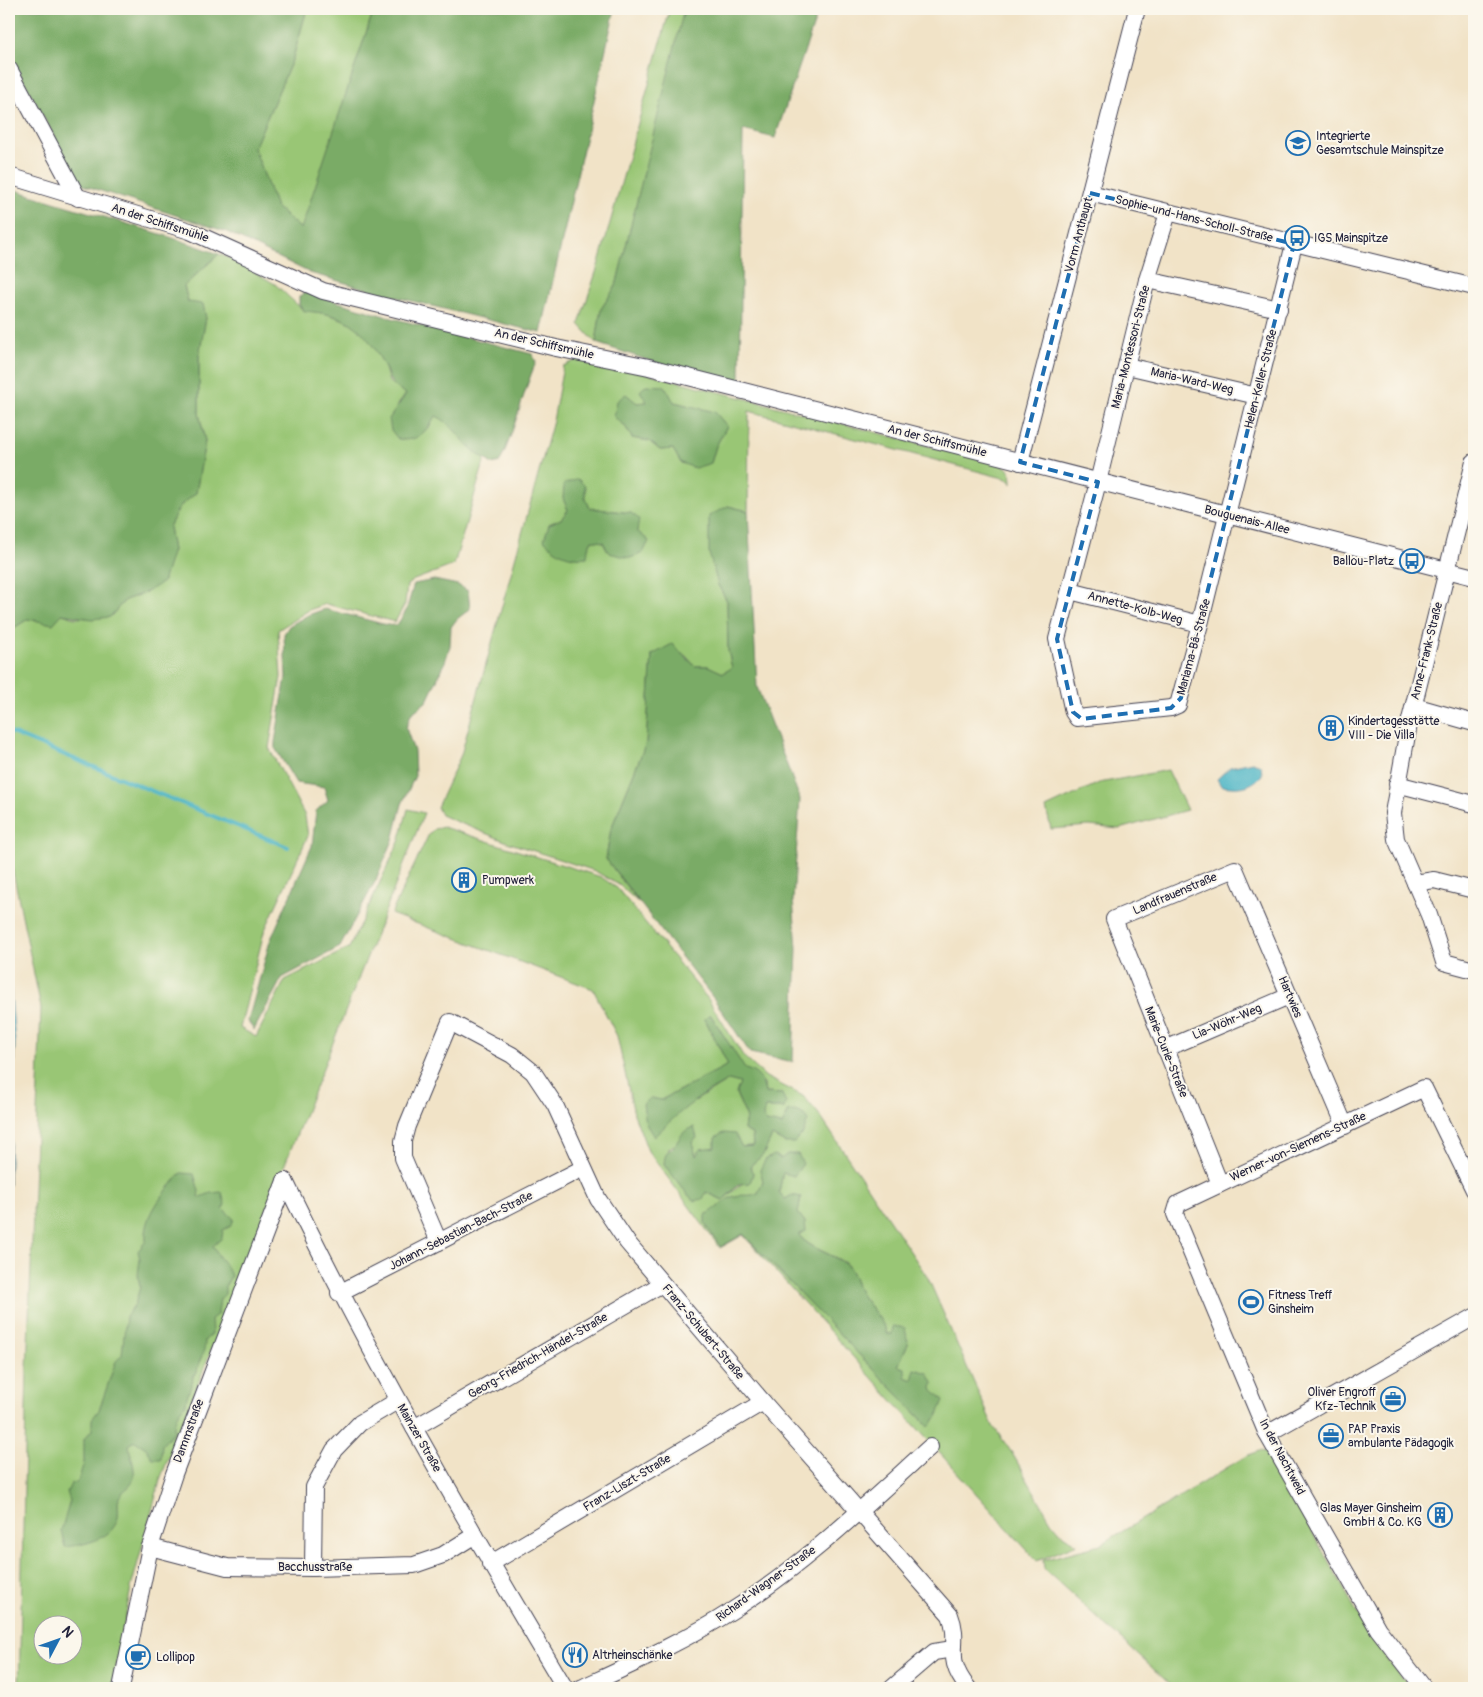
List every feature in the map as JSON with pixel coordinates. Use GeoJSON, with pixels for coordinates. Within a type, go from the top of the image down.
{"type":"FeatureCollection","features":[{"type":"Feature","properties":{"kind":"street","name":"Vorm Anthaupt"},"geometry":{"type":"LineString","coordinates":[[1020,462],[1137,9]]}},
{"type":"Feature","properties":{"kind":"street"},"geometry":{"type":"LineString","coordinates":[[11,78],[78,198]]}},
{"type":"Feature","properties":{"kind":"street","name":"An der Schiffsmühle"},"geometry":{"type":"LineString","coordinates":[[9,176],[190,231],[323,290],[556,348],[649,367],[1020,462]]}},
{"type":"Feature","properties":{"kind":"street","name":"Sophie-und-Hans-Scholl-Straße"},"geometry":{"type":"LineString","coordinates":[[1090,193],[1474,287]]}},
{"type":"Feature","properties":{"kind":"street","name":"Maria-Montessori-Straße"},"geometry":{"type":"LineString","coordinates":[[1098,482],[1147,280],[1168,213]]}},
{"type":"Feature","properties":{"kind":"street","name":"Helen-Keller-Straße"},"geometry":{"type":"LineString","coordinates":[[1228,515],[1294,244]]}},
{"type":"Feature","properties":{"kind":"street"},"geometry":{"type":"LineString","coordinates":[[1147,280],[1279,309]]}},
{"type":"Feature","properties":{"kind":"street","name":"Maria-Ward-Weg"},"geometry":{"type":"LineString","coordinates":[[1126,366],[1257,396]]}},
{"type":"Feature","properties":{"kind":"street","name":"Bouguenais-Allee"},"geometry":{"type":"LineString","coordinates":[[1020,462],[1474,577]]}},
{"type":"Feature","properties":{"kind":"street","name":"Anne-Frank-Straße"},"geometry":{"type":"LineString","coordinates":[[1474,462],[1414,706],[1397,784],[1393,813],[1396,839],[1429,916],[1444,962],[1474,970]]}},
{"type":"Feature","properties":{"kind":"street","name":"Mariama-Bâ-Straße"},"geometry":{"type":"LineString","coordinates":[[1098,482],[1057,639],[1073,712],[1077,718],[1171,708],[1178,705],[1228,515]]}},
{"type":"Feature","properties":{"kind":"street","name":"Annette-Kolb-Weg"},"geometry":{"type":"LineString","coordinates":[[1070,591],[1200,624]]}},
{"type":"Feature","properties":{"kind":"street"},"geometry":{"type":"LineString","coordinates":[[1414,706],[1474,722]]}},
{"type":"Feature","properties":{"kind":"street"},"geometry":{"type":"LineString","coordinates":[[1397,784],[1474,804]]}},
{"type":"Feature","properties":{"kind":"street","name":"Landfrauenstraße"},"geometry":{"type":"LineString","coordinates":[[1114,918],[1235,869]]}},
{"type":"Feature","properties":{"kind":"street","name":"Hartwies"},"geometry":{"type":"LineString","coordinates":[[1235,869],[1345,1126]]}},
{"type":"Feature","properties":{"kind":"street"},"geometry":{"type":"LineString","coordinates":[[1415,884],[1434,880],[1474,890]]}},
{"type":"Feature","properties":{"kind":"street","name":"Marie-Curie-Straße"},"geometry":{"type":"LineString","coordinates":[[1114,918],[1220,1184]]}},
{"type":"Feature","properties":{"kind":"street","name":"Lia-Wöhr-Weg"},"geometry":{"type":"LineString","coordinates":[[1165,1049],[1289,996]]}},
{"type":"Feature","properties":{"kind":"street","name":"Franz-Schubert-Straße"},"geometry":{"type":"LineString","coordinates":[[440,1242],[403,1158],[403,1141],[407,1126],[450,1022],[512,1055],[533,1072],[555,1104],[598,1199],[627,1242],[763,1402],[950,1615],[954,1628],[953,1662],[957,1674],[968,1688]]}},
{"type":"Feature","properties":{"kind":"street","name":"Werner-von-Siemens-Straße"},"geometry":{"type":"LineString","coordinates":[[1175,1208],[1178,1204],[1424,1088],[1474,1190]]}},
{"type":"Feature","properties":{"kind":"street","name":"Johann-Sebastian-Bach-Straße"},"geometry":{"type":"LineString","coordinates":[[339,1293],[583,1168]]}},
{"type":"Feature","properties":{"kind":"street","name":"Mainzer Straße"},"geometry":{"type":"LineString","coordinates":[[285,1181],[339,1293],[397,1401],[490,1564],[565,1688]]}},
{"type":"Feature","properties":{"kind":"street","name":"Dammstraße"},"geometry":{"type":"LineString","coordinates":[[120,1688],[150,1547],[190,1426],[285,1181]]}},
{"type":"Feature","properties":{"kind":"street","name":"In der Nachtweid"},"geometry":{"type":"LineString","coordinates":[[1175,1208],[1179,1223],[1267,1434],[1378,1629],[1424,1688]]}},
{"type":"Feature","properties":{"kind":"street","name":"Georg-Friedrich-Händel-Straße"},"geometry":{"type":"LineString","coordinates":[[414,1428],[662,1284]]}},
{"type":"Feature","properties":{"kind":"street"},"geometry":{"type":"LineString","coordinates":[[1267,1434],[1474,1317]]}},
{"type":"Feature","properties":{"kind":"street"},"geometry":{"type":"LineString","coordinates":[[313,1568],[314,1487],[334,1450],[360,1423],[397,1401]]}},
{"type":"Feature","properties":{"kind":"street","name":"Franz-Liszt-Straße"},"geometry":{"type":"LineString","coordinates":[[490,1564],[763,1402]]}},
{"type":"Feature","properties":{"kind":"street","name":"Richard-Wagner-Straße"},"geometry":{"type":"LineString","coordinates":[[581,1688],[695,1634],[735,1610],[817,1549],[930,1447]]}},
{"type":"Feature","properties":{"kind":"street","name":"Bacchusstraße"},"geometry":{"type":"LineString","coordinates":[[150,1547],[227,1567],[313,1568],[414,1565],[443,1555],[475,1536]]}},
{"type":"Feature","properties":{"kind":"street"},"geometry":{"type":"LineString","coordinates":[[892,1688],[934,1652],[940,1649],[953,1649]]}},
{"type":"Feature","properties":{"kind":"highlighted area"},"geometry":{"type":"Polygon","coordinates":[[[1090,193],[1294,244],[1181,698],[1171,708],[1082,719],[1073,712],[1057,639],[1098,482],[1020,462],[1090,193]]]}},
{"type":"Feature","properties":{"kind":"green space"},"geometry":{"type":"Polygon","coordinates":[[[9,9],[307,9],[293,58],[254,148],[276,207],[301,229],[374,9],[615,9],[541,333],[392,296],[310,273],[227,232],[80,184],[9,54],[9,9]]]}},
{"type":"Feature","properties":{"kind":"green space"},"geometry":{"type":"Polygon","coordinates":[[[307,9],[374,9],[302,230],[276,207],[254,148],[293,58],[307,9]]]}},
{"type":"Feature","properties":{"kind":"green space"},"geometry":{"type":"Polygon","coordinates":[[[670,9],[684,9],[682,25],[616,286],[601,309],[596,343],[579,324],[598,266],[670,9]]]}},
{"type":"Feature","properties":{"kind":"green space"},"geometry":{"type":"Polygon","coordinates":[[[684,9],[819,9],[775,138],[743,130],[740,383],[690,374],[596,343],[601,309],[616,286],[684,9]]]}},
{"type":"Feature","properties":{"kind":"green space"},"geometry":{"type":"Polygon","coordinates":[[[9,188],[219,254],[184,286],[188,302],[203,304],[206,318],[199,355],[199,413],[205,441],[196,493],[180,506],[169,527],[173,550],[163,582],[147,592],[125,600],[110,617],[92,619],[62,614],[53,624],[28,619],[9,631],[9,471],[13,470],[9,456],[9,188]]]}},
{"type":"Feature","properties":{"kind":"green space"},"geometry":{"type":"Polygon","coordinates":[[[219,254],[232,259],[275,284],[304,311],[323,312],[352,323],[371,339],[384,365],[389,382],[406,394],[396,407],[428,429],[436,415],[443,419],[485,459],[454,565],[414,580],[407,585],[405,604],[395,622],[326,604],[309,610],[278,630],[281,677],[269,748],[305,816],[308,836],[264,932],[240,1028],[256,1037],[285,980],[349,948],[399,842],[408,809],[424,813],[161,1477],[131,1588],[112,1688],[19,1688],[27,1370],[41,1008],[9,852],[9,631],[28,619],[53,623],[62,614],[75,618],[110,617],[125,600],[147,592],[173,551],[169,527],[180,506],[196,493],[205,441],[199,413],[199,355],[206,318],[188,302],[184,285],[219,254]]]}},
{"type":"Feature","properties":{"kind":"green space"},"geometry":{"type":"Polygon","coordinates":[[[303,293],[532,354],[536,362],[500,462],[492,464],[482,457],[467,445],[447,423],[436,416],[421,435],[411,439],[398,439],[391,430],[389,419],[406,394],[392,383],[375,349],[360,330],[342,319],[331,315],[304,311],[299,305],[299,297],[303,293]]]}},
{"type":"Feature","properties":{"kind":"green space"},"geometry":{"type":"Polygon","coordinates":[[[584,357],[1002,465],[1009,470],[1012,477],[1012,484],[1007,479],[749,411],[748,511],[728,506],[718,585],[727,601],[728,650],[732,668],[723,673],[708,666],[695,666],[685,655],[652,655],[646,743],[611,829],[606,859],[639,903],[619,885],[595,871],[510,843],[450,819],[441,815],[437,807],[461,755],[553,421],[563,366],[584,357]],[[674,402],[637,403],[625,426],[632,438],[649,441],[660,450],[673,449],[681,463],[711,463],[716,446],[727,426],[714,412],[674,402]],[[585,486],[563,498],[568,510],[561,519],[549,524],[588,548],[592,540],[603,542],[637,531],[631,513],[590,508],[585,497],[585,486]]]}},
{"type":"Feature","properties":{"kind":"green space"},"geometry":{"type":"Polygon","coordinates":[[[646,385],[665,386],[674,402],[715,412],[727,426],[716,446],[711,463],[695,468],[681,463],[673,449],[660,450],[649,441],[632,438],[625,426],[614,417],[617,401],[626,394],[637,403],[647,402],[640,391],[646,385]]]}},
{"type":"Feature","properties":{"kind":"green space"},"geometry":{"type":"Polygon","coordinates":[[[578,479],[585,486],[585,497],[590,508],[631,513],[639,519],[637,531],[649,541],[643,553],[630,558],[609,553],[603,542],[592,540],[588,548],[587,557],[574,557],[558,552],[544,540],[549,524],[561,519],[568,510],[563,499],[564,484],[578,479]]]}},
{"type":"Feature","properties":{"kind":"green space"},"geometry":{"type":"Polygon","coordinates":[[[728,506],[748,511],[757,687],[800,799],[793,900],[797,948],[793,1062],[750,1053],[714,999],[606,859],[611,829],[646,743],[652,655],[672,644],[695,666],[708,666],[723,673],[732,668],[728,650],[727,601],[718,585],[709,553],[709,516],[728,506]]]}},
{"type":"Feature","properties":{"kind":"green space"},"geometry":{"type":"Polygon","coordinates":[[[434,580],[458,585],[468,591],[470,609],[457,619],[451,627],[450,646],[444,665],[427,701],[411,714],[406,728],[414,751],[415,776],[402,804],[393,840],[377,878],[340,947],[282,978],[254,1030],[248,1021],[270,941],[312,846],[316,811],[328,800],[324,787],[296,783],[275,748],[286,677],[284,634],[289,626],[308,615],[325,609],[387,625],[397,625],[406,611],[414,584],[434,580]]]}},
{"type":"Feature","properties":{"kind":"green space"},"geometry":{"type":"Polygon","coordinates":[[[1168,770],[1187,810],[1119,829],[1089,826],[1051,829],[1046,808],[1099,783],[1168,770]]]}},
{"type":"Feature","properties":{"kind":"green space"},"geometry":{"type":"Polygon","coordinates":[[[443,827],[601,877],[617,888],[708,999],[744,1057],[766,1077],[803,1096],[818,1113],[928,1278],[993,1426],[1012,1453],[1051,1521],[1063,1535],[1077,1544],[1037,1561],[743,1235],[720,1248],[648,1151],[634,1114],[617,1036],[593,989],[391,914],[429,834],[434,829],[443,827]],[[710,1014],[705,1019],[728,1065],[661,1100],[651,1098],[654,1137],[682,1109],[729,1080],[740,1083],[736,1094],[746,1116],[744,1130],[752,1134],[753,1146],[700,1149],[696,1156],[692,1142],[676,1144],[669,1148],[664,1165],[694,1201],[705,1192],[723,1200],[753,1174],[751,1165],[763,1155],[772,1136],[785,1143],[789,1111],[782,1125],[766,1122],[762,1117],[765,1108],[784,1108],[782,1094],[765,1093],[764,1084],[745,1070],[710,1014]],[[780,1159],[761,1170],[763,1181],[758,1193],[750,1197],[736,1196],[718,1210],[706,1215],[743,1234],[929,1427],[912,1380],[905,1377],[898,1366],[908,1344],[892,1334],[887,1334],[882,1322],[859,1291],[852,1272],[845,1263],[808,1243],[799,1235],[805,1222],[798,1213],[801,1197],[785,1199],[779,1192],[783,1172],[794,1176],[802,1164],[780,1159]]]}},
{"type":"Feature","properties":{"kind":"green space"},"geometry":{"type":"Polygon","coordinates":[[[710,1014],[745,1069],[759,1077],[765,1093],[782,1094],[786,1103],[784,1108],[765,1108],[763,1117],[766,1122],[782,1125],[789,1111],[800,1112],[808,1120],[803,1134],[794,1143],[785,1143],[772,1136],[763,1155],[751,1165],[753,1174],[750,1183],[739,1184],[723,1200],[706,1192],[703,1199],[694,1201],[664,1165],[666,1155],[688,1129],[694,1127],[697,1138],[692,1142],[696,1156],[700,1149],[715,1147],[715,1138],[723,1133],[735,1134],[742,1147],[753,1146],[752,1134],[744,1130],[746,1116],[736,1093],[740,1083],[729,1080],[707,1093],[680,1112],[654,1137],[646,1124],[643,1104],[651,1098],[661,1100],[728,1065],[705,1019],[710,1014]]]}},
{"type":"Feature","properties":{"kind":"green space"},"geometry":{"type":"Polygon","coordinates":[[[787,1154],[798,1154],[803,1164],[794,1176],[783,1173],[779,1192],[785,1199],[792,1195],[801,1197],[798,1213],[805,1222],[806,1231],[799,1235],[814,1247],[848,1266],[859,1291],[882,1322],[887,1334],[892,1334],[893,1326],[905,1328],[908,1344],[898,1366],[905,1368],[905,1377],[912,1380],[915,1369],[928,1373],[933,1383],[932,1389],[944,1400],[937,1417],[929,1427],[743,1234],[721,1247],[705,1224],[705,1215],[728,1199],[735,1196],[758,1193],[763,1181],[760,1170],[765,1160],[774,1155],[781,1159],[787,1154]]]}},
{"type":"Feature","properties":{"kind":"green space"},"geometry":{"type":"Polygon","coordinates":[[[181,1173],[194,1174],[199,1191],[198,1198],[211,1193],[222,1192],[225,1204],[223,1209],[234,1219],[231,1226],[223,1230],[222,1238],[213,1246],[231,1276],[225,1287],[225,1294],[220,1299],[218,1314],[211,1319],[212,1334],[205,1340],[197,1373],[193,1376],[186,1404],[177,1416],[174,1431],[162,1445],[161,1459],[153,1459],[146,1448],[135,1441],[129,1445],[134,1478],[131,1485],[119,1497],[118,1517],[115,1525],[111,1531],[97,1540],[65,1547],[61,1531],[70,1501],[67,1492],[71,1484],[78,1481],[84,1463],[84,1439],[92,1430],[92,1419],[99,1410],[116,1361],[122,1355],[126,1316],[135,1304],[140,1287],[138,1275],[140,1259],[138,1251],[146,1241],[148,1221],[152,1212],[162,1196],[181,1173]]]}},
{"type":"Feature","properties":{"kind":"green space"},"geometry":{"type":"Polygon","coordinates":[[[1260,1451],[1266,1452],[1270,1456],[1374,1643],[1411,1688],[1174,1688],[1044,1569],[1043,1560],[1100,1545],[1246,1456],[1260,1451]]]}},
{"type":"Feature","properties":{"kind":"water"},"geometry":{"type":"Polygon","coordinates":[[[1252,762],[1261,765],[1262,775],[1257,780],[1243,786],[1221,786],[1217,779],[1230,767],[1252,762]]]}},
{"type":"Feature","properties":{"kind":"water"},"geometry":{"type":"Polygon","coordinates":[[[9,969],[15,1042],[9,1185],[9,969]]]}},
{"type":"Feature","properties":{"kind":"waterway"},"geometry":{"type":"LineString","coordinates":[[9,732],[288,847]]}},
{"type":"Feature","properties":{"kind":"place","name":"Integrierte Gesamtschule Mainspitze"},"geometry":{"type":"Point","coordinates":[1298,143]}},
{"type":"Feature","properties":{"kind":"place","name":"IGS Mainspitze"},"geometry":{"type":"Point","coordinates":[1297,238]}},
{"type":"Feature","properties":{"kind":"place","name":"Ballou-Platz"},"geometry":{"type":"Point","coordinates":[1412,561]}},
{"type":"Feature","properties":{"kind":"place","name":"Kindertagesstätte VIII - Die Villa"},"geometry":{"type":"Point","coordinates":[1331,728]}},
{"type":"Feature","properties":{"kind":"place","name":"Pumpwerk"},"geometry":{"type":"Point","coordinates":[464,880]}},
{"type":"Feature","properties":{"kind":"place","name":"Fitness Treff Ginsheim"},"geometry":{"type":"Point","coordinates":[1251,1302]}},
{"type":"Feature","properties":{"kind":"place","name":"Oliver Engroff Kfz-Technik"},"geometry":{"type":"Point","coordinates":[1393,1399]}},
{"type":"Feature","properties":{"kind":"place","name":"PAP Praxis ambulante Pädagogik"},"geometry":{"type":"Point","coordinates":[1331,1436]}},
{"type":"Feature","properties":{"kind":"place","name":"Glas Mayer Ginsheim GmbH & Co. KG"},"geometry":{"type":"Point","coordinates":[1440,1515]}},
{"type":"Feature","properties":{"kind":"place","name":"Altrheinschänke"},"geometry":{"type":"Point","coordinates":[575,1655]}},
{"type":"Feature","properties":{"kind":"place","name":"Lollipop"},"geometry":{"type":"Point","coordinates":[138,1657]}}]}
